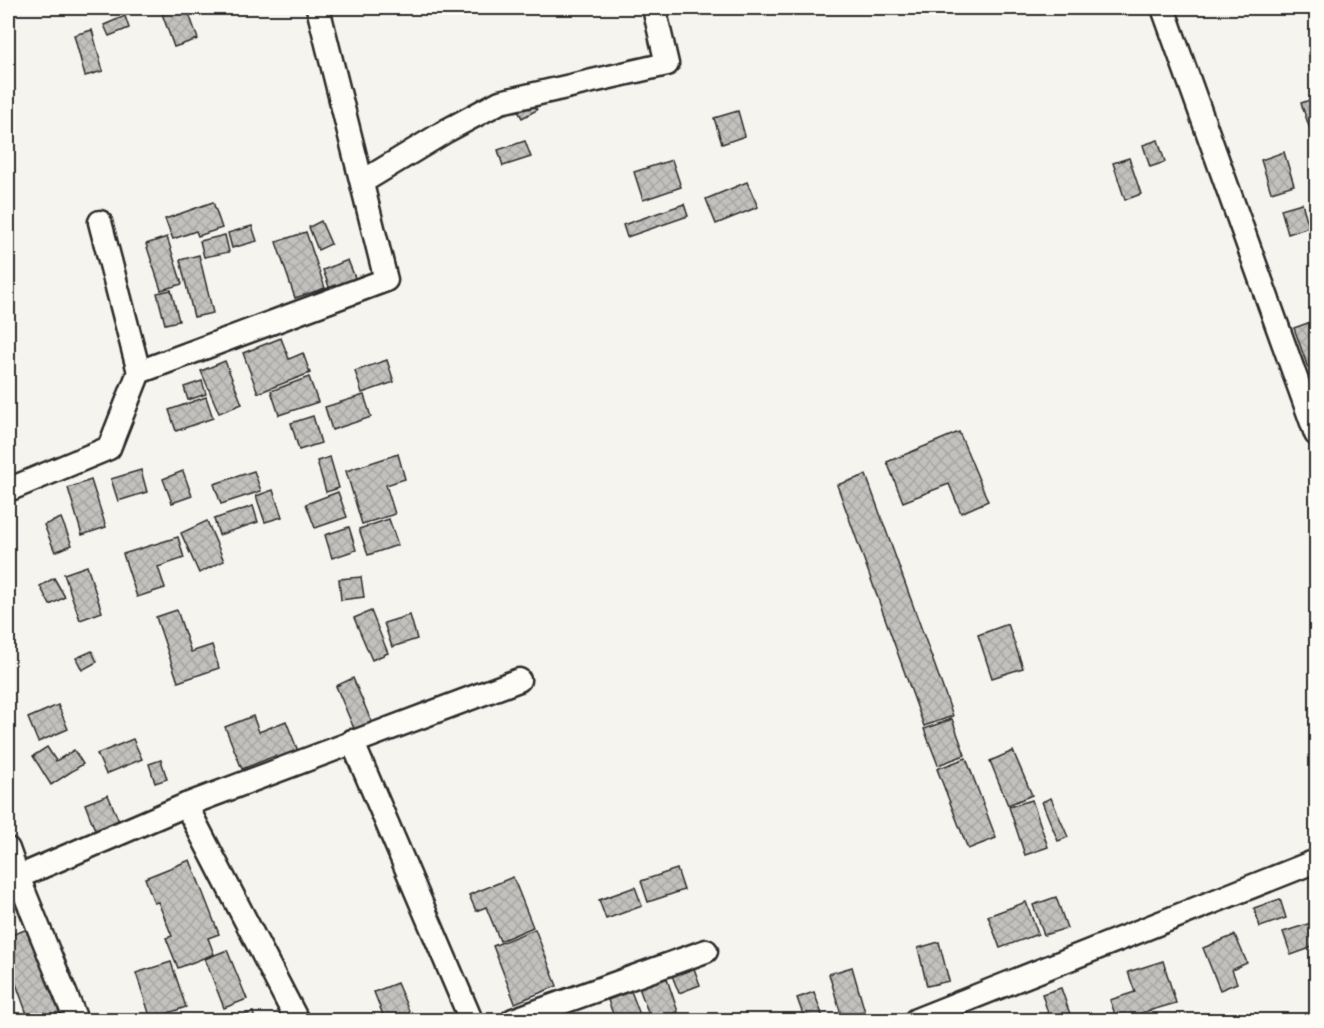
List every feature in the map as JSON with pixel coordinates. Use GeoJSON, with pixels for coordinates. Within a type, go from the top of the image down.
{"type":"FeatureCollection","features":[{"type":"Feature","properties":{"kind":"street"},"geometry":{"type":"LineString","coordinates":[[139,372],[386,280],[318,8]]}},
{"type":"Feature","properties":{"kind":"street"},"geometry":{"type":"LineString","coordinates":[[362,182],[446,131],[500,102],[667,64],[654,8]]}},
{"type":"Feature","properties":{"kind":"street"},"geometry":{"type":"LineString","coordinates":[[1163,8],[1317,434]]}},
{"type":"Feature","properties":{"kind":"street"},"geometry":{"type":"LineString","coordinates":[[8,490],[109,448],[139,372],[100,222]]}},
{"type":"Feature","properties":{"kind":"street"},"geometry":{"type":"LineString","coordinates":[[13,879],[186,805],[519,680]]}},
{"type":"Feature","properties":{"kind":"street"},"geometry":{"type":"LineString","coordinates":[[352,741],[471,1020]]}},
{"type":"Feature","properties":{"kind":"street"},"geometry":{"type":"LineString","coordinates":[[186,805],[297,1020]]}},
{"type":"Feature","properties":{"kind":"street"},"geometry":{"type":"LineString","coordinates":[[8,849],[13,879],[76,1020]]}},
{"type":"Feature","properties":{"kind":"street"},"geometry":{"type":"LineString","coordinates":[[916,1020],[1317,861]]}},
{"type":"Feature","properties":{"kind":"street"},"geometry":{"type":"LineString","coordinates":[[513,1020],[706,951]]}},
{"type":"Feature","properties":{"kind":"building"},"geometry":{"type":"Polygon","coordinates":[[[160,8],[187,8],[198,39],[174,47],[160,8]]]}},
{"type":"Feature","properties":{"kind":"building"},"geometry":{"type":"Polygon","coordinates":[[[125,16],[129,28],[109,36],[104,25],[125,16]]]}},
{"type":"Feature","properties":{"kind":"building"},"geometry":{"type":"Polygon","coordinates":[[[92,30],[103,71],[85,76],[74,35],[92,30]]]}},
{"type":"Feature","properties":{"kind":"building"},"geometry":{"type":"Polygon","coordinates":[[[530,97],[537,110],[522,118],[515,106],[530,97]]]}},
{"type":"Feature","properties":{"kind":"building"},"geometry":{"type":"Polygon","coordinates":[[[1316,98],[1316,130],[1311,132],[1301,103],[1316,98]]]}},
{"type":"Feature","properties":{"kind":"building"},"geometry":{"type":"Polygon","coordinates":[[[738,111],[745,136],[722,144],[714,118],[738,111]]]}},
{"type":"Feature","properties":{"kind":"building"},"geometry":{"type":"Polygon","coordinates":[[[1158,140],[1165,162],[1150,167],[1143,145],[1158,140]]]}},
{"type":"Feature","properties":{"kind":"building"},"geometry":{"type":"Polygon","coordinates":[[[525,141],[531,157],[503,166],[498,150],[525,141]]]}},
{"type":"Feature","properties":{"kind":"building"},"geometry":{"type":"Polygon","coordinates":[[[1284,152],[1294,185],[1271,192],[1261,160],[1284,152]]]}},
{"type":"Feature","properties":{"kind":"building"},"geometry":{"type":"Polygon","coordinates":[[[1129,158],[1141,194],[1125,200],[1113,163],[1129,158]]]}},
{"type":"Feature","properties":{"kind":"building"},"geometry":{"type":"Polygon","coordinates":[[[672,160],[681,187],[643,200],[634,172],[672,160]]]}},
{"type":"Feature","properties":{"kind":"building"},"geometry":{"type":"Polygon","coordinates":[[[747,182],[758,207],[716,224],[706,199],[747,182]]]}},
{"type":"Feature","properties":{"kind":"building"},"geometry":{"type":"Polygon","coordinates":[[[213,202],[222,228],[198,236],[196,231],[173,239],[165,219],[213,202]]]}},
{"type":"Feature","properties":{"kind":"building"},"geometry":{"type":"Polygon","coordinates":[[[1302,203],[1309,227],[1288,234],[1281,209],[1302,203]]]}},
{"type":"Feature","properties":{"kind":"building"},"geometry":{"type":"Polygon","coordinates":[[[684,204],[688,216],[627,237],[623,225],[684,204]]]}},
{"type":"Feature","properties":{"kind":"building"},"geometry":{"type":"Polygon","coordinates":[[[321,221],[331,244],[318,250],[309,227],[321,221]]]}},
{"type":"Feature","properties":{"kind":"building"},"geometry":{"type":"Polygon","coordinates":[[[252,226],[257,241],[232,248],[228,233],[252,226]]]}},
{"type":"Feature","properties":{"kind":"building"},"geometry":{"type":"Polygon","coordinates":[[[306,232],[325,288],[295,298],[276,242],[306,232]]]}},
{"type":"Feature","properties":{"kind":"building"},"geometry":{"type":"Polygon","coordinates":[[[225,235],[229,252],[204,257],[200,241],[225,235]]]}},
{"type":"Feature","properties":{"kind":"building"},"geometry":{"type":"Polygon","coordinates":[[[167,237],[182,284],[161,290],[146,244],[167,237]]]}},
{"type":"Feature","properties":{"kind":"building"},"geometry":{"type":"Polygon","coordinates":[[[199,255],[213,313],[194,317],[180,260],[199,255]]]}},
{"type":"Feature","properties":{"kind":"building"},"geometry":{"type":"Polygon","coordinates":[[[348,260],[359,288],[333,298],[323,270],[348,260]]]}},
{"type":"Feature","properties":{"kind":"building"},"geometry":{"type":"Polygon","coordinates":[[[171,290],[179,321],[165,324],[157,293],[171,290]]]}},
{"type":"Feature","properties":{"kind":"building"},"geometry":{"type":"Polygon","coordinates":[[[1316,320],[1316,365],[1308,368],[1294,328],[1316,320]]]}},
{"type":"Feature","properties":{"kind":"building"},"geometry":{"type":"Polygon","coordinates":[[[281,338],[289,359],[303,353],[310,373],[258,393],[243,353],[281,338]]]}},
{"type":"Feature","properties":{"kind":"building"},"geometry":{"type":"Polygon","coordinates":[[[387,360],[394,382],[362,393],[355,371],[387,360]]]}},
{"type":"Feature","properties":{"kind":"building"},"geometry":{"type":"Polygon","coordinates":[[[225,361],[242,404],[219,413],[201,371],[225,361]]]}},
{"type":"Feature","properties":{"kind":"building"},"geometry":{"type":"Polygon","coordinates":[[[309,377],[318,402],[279,415],[271,391],[309,377]]]}},
{"type":"Feature","properties":{"kind":"building"},"geometry":{"type":"Polygon","coordinates":[[[202,381],[206,394],[188,400],[184,387],[202,381]]]}},
{"type":"Feature","properties":{"kind":"building"},"geometry":{"type":"Polygon","coordinates":[[[364,395],[371,417],[332,430],[325,407],[364,395]]]}},
{"type":"Feature","properties":{"kind":"building"},"geometry":{"type":"Polygon","coordinates":[[[206,397],[213,418],[176,431],[169,410],[206,397]]]}},
{"type":"Feature","properties":{"kind":"building"},"geometry":{"type":"Polygon","coordinates":[[[313,416],[321,443],[299,450],[291,423],[313,416]]]}},
{"type":"Feature","properties":{"kind":"building"},"geometry":{"type":"Polygon","coordinates":[[[959,432],[988,501],[961,513],[949,484],[903,502],[887,462],[959,432]]]}},
{"type":"Feature","properties":{"kind":"building"},"geometry":{"type":"Polygon","coordinates":[[[398,454],[405,479],[386,485],[395,514],[362,524],[346,471],[398,454]]]}},
{"type":"Feature","properties":{"kind":"building"},"geometry":{"type":"Polygon","coordinates":[[[330,457],[339,488],[326,492],[317,461],[330,457]]]}},
{"type":"Feature","properties":{"kind":"building"},"geometry":{"type":"Polygon","coordinates":[[[141,470],[147,492],[118,501],[111,479],[141,470]]]}},
{"type":"Feature","properties":{"kind":"building"},"geometry":{"type":"Polygon","coordinates":[[[183,471],[192,496],[172,503],[163,479],[183,471]]]}},
{"type":"Feature","properties":{"kind":"building"},"geometry":{"type":"Polygon","coordinates":[[[254,471],[261,491],[221,504],[214,484],[254,471]]]}},
{"type":"Feature","properties":{"kind":"building"},"geometry":{"type":"Polygon","coordinates":[[[866,475],[953,716],[924,726],[837,485],[866,475]]]}},
{"type":"Feature","properties":{"kind":"building"},"geometry":{"type":"Polygon","coordinates":[[[91,480],[106,527],[82,535],[68,488],[91,480]]]}},
{"type":"Feature","properties":{"kind":"building"},"geometry":{"type":"Polygon","coordinates":[[[273,490],[282,517],[265,522],[256,496],[273,490]]]}},
{"type":"Feature","properties":{"kind":"building"},"geometry":{"type":"Polygon","coordinates":[[[338,492],[347,517],[315,528],[306,504],[338,492]]]}},
{"type":"Feature","properties":{"kind":"building"},"geometry":{"type":"Polygon","coordinates":[[[253,506],[258,522],[219,535],[214,519],[253,506]]]}},
{"type":"Feature","properties":{"kind":"building"},"geometry":{"type":"Polygon","coordinates":[[[61,518],[72,545],[55,552],[44,525],[61,518]]]}},
{"type":"Feature","properties":{"kind":"building"},"geometry":{"type":"Polygon","coordinates":[[[389,519],[398,545],[368,555],[359,529],[389,519]]]}},
{"type":"Feature","properties":{"kind":"building"},"geometry":{"type":"Polygon","coordinates":[[[207,521],[224,561],[199,573],[181,533],[207,521]]]}},
{"type":"Feature","properties":{"kind":"building"},"geometry":{"type":"Polygon","coordinates":[[[349,527],[356,550],[332,558],[325,535],[349,527]]]}},
{"type":"Feature","properties":{"kind":"building"},"geometry":{"type":"Polygon","coordinates":[[[178,537],[184,558],[158,567],[165,588],[137,597],[123,554],[178,537]]]}},
{"type":"Feature","properties":{"kind":"building"},"geometry":{"type":"Polygon","coordinates":[[[87,566],[102,612],[80,620],[64,574],[87,566]]]}},
{"type":"Feature","properties":{"kind":"building"},"geometry":{"type":"Polygon","coordinates":[[[361,577],[364,597],[341,600],[339,579],[361,577]]]}},
{"type":"Feature","properties":{"kind":"building"},"geometry":{"type":"Polygon","coordinates":[[[54,578],[65,597],[50,605],[40,586],[54,578]]]}},
{"type":"Feature","properties":{"kind":"building"},"geometry":{"type":"Polygon","coordinates":[[[177,610],[191,652],[212,645],[219,668],[178,682],[156,617],[177,610]]]}},
{"type":"Feature","properties":{"kind":"building"},"geometry":{"type":"Polygon","coordinates":[[[371,611],[388,653],[372,660],[354,618],[371,611]]]}},
{"type":"Feature","properties":{"kind":"building"},"geometry":{"type":"Polygon","coordinates":[[[410,615],[417,639],[392,647],[384,623],[410,615]]]}},
{"type":"Feature","properties":{"kind":"building"},"geometry":{"type":"Polygon","coordinates":[[[1008,624],[1023,668],[992,678],[978,635],[1008,624]]]}},
{"type":"Feature","properties":{"kind":"building"},"geometry":{"type":"Polygon","coordinates":[[[92,651],[97,662],[82,670],[76,658],[92,651]]]}},
{"type":"Feature","properties":{"kind":"building"},"geometry":{"type":"Polygon","coordinates":[[[353,678],[372,723],[355,731],[336,686],[353,678]]]}},
{"type":"Feature","properties":{"kind":"building"},"geometry":{"type":"Polygon","coordinates":[[[58,705],[68,729],[38,742],[28,718],[58,705]]]}},
{"type":"Feature","properties":{"kind":"building"},"geometry":{"type":"Polygon","coordinates":[[[253,716],[259,732],[286,721],[300,756],[279,764],[275,756],[242,769],[225,727],[253,716]]]}},
{"type":"Feature","properties":{"kind":"building"},"geometry":{"type":"Polygon","coordinates":[[[952,719],[965,755],[938,765],[924,729],[952,719]]]}},
{"type":"Feature","properties":{"kind":"building"},"geometry":{"type":"Polygon","coordinates":[[[133,739],[142,759],[106,774],[97,754],[133,739]]]}},
{"type":"Feature","properties":{"kind":"building"},"geometry":{"type":"Polygon","coordinates":[[[47,747],[56,761],[74,750],[83,764],[51,785],[33,756],[47,747]]]}},
{"type":"Feature","properties":{"kind":"building"},"geometry":{"type":"Polygon","coordinates":[[[1013,751],[1032,795],[1008,805],[990,761],[1013,751]]]}},
{"type":"Feature","properties":{"kind":"building"},"geometry":{"type":"Polygon","coordinates":[[[966,758],[996,838],[968,849],[937,769],[966,758]]]}},
{"type":"Feature","properties":{"kind":"building"},"geometry":{"type":"Polygon","coordinates":[[[161,760],[167,779],[155,783],[149,764],[161,760]]]}},
{"type":"Feature","properties":{"kind":"building"},"geometry":{"type":"Polygon","coordinates":[[[108,795],[121,826],[97,835],[85,804],[108,795]]]}},
{"type":"Feature","properties":{"kind":"building"},"geometry":{"type":"Polygon","coordinates":[[[1051,798],[1068,837],[1058,841],[1042,802],[1051,798]]]}},
{"type":"Feature","properties":{"kind":"building"},"geometry":{"type":"Polygon","coordinates":[[[1032,800],[1048,847],[1025,855],[1009,807],[1032,800]]]}},
{"type":"Feature","properties":{"kind":"building"},"geometry":{"type":"Polygon","coordinates":[[[190,860],[219,934],[208,938],[214,954],[178,968],[166,938],[172,936],[158,902],[154,903],[145,878],[190,860]]]}},
{"type":"Feature","properties":{"kind":"building"},"geometry":{"type":"Polygon","coordinates":[[[677,869],[684,890],[648,902],[641,881],[677,869]]]}},
{"type":"Feature","properties":{"kind":"building"},"geometry":{"type":"Polygon","coordinates":[[[513,877],[533,927],[500,941],[486,907],[476,911],[469,895],[513,877]]]}},
{"type":"Feature","properties":{"kind":"building"},"geometry":{"type":"Polygon","coordinates":[[[635,887],[642,906],[606,919],[599,900],[635,887]]]}},
{"type":"Feature","properties":{"kind":"building"},"geometry":{"type":"Polygon","coordinates":[[[1056,897],[1067,928],[1044,935],[1033,905],[1056,897]]]}},
{"type":"Feature","properties":{"kind":"building"},"geometry":{"type":"Polygon","coordinates":[[[1280,899],[1286,918],[1260,927],[1254,908],[1280,899]]]}},
{"type":"Feature","properties":{"kind":"building"},"geometry":{"type":"Polygon","coordinates":[[[1026,902],[1038,934],[1000,948],[988,916],[1026,902]]]}},
{"type":"Feature","properties":{"kind":"building"},"geometry":{"type":"Polygon","coordinates":[[[1311,923],[1316,946],[1291,955],[1283,932],[1311,923]]]}},
{"type":"Feature","properties":{"kind":"building"},"geometry":{"type":"Polygon","coordinates":[[[31,928],[64,1020],[29,1020],[8,961],[8,936],[31,928]]]}},
{"type":"Feature","properties":{"kind":"building"},"geometry":{"type":"Polygon","coordinates":[[[535,929],[557,986],[515,1003],[493,946],[535,929]]]}},
{"type":"Feature","properties":{"kind":"building"},"geometry":{"type":"Polygon","coordinates":[[[1235,935],[1247,963],[1232,970],[1237,983],[1220,990],[1203,948],[1235,935]]]}},
{"type":"Feature","properties":{"kind":"building"},"geometry":{"type":"Polygon","coordinates":[[[939,942],[949,981],[927,986],[918,948],[939,942]]]}},
{"type":"Feature","properties":{"kind":"building"},"geometry":{"type":"Polygon","coordinates":[[[227,950],[247,999],[224,1008],[205,959],[227,950]]]}},
{"type":"Feature","properties":{"kind":"building"},"geometry":{"type":"Polygon","coordinates":[[[691,960],[700,985],[679,993],[669,968],[691,960]]]}},
{"type":"Feature","properties":{"kind":"building"},"geometry":{"type":"Polygon","coordinates":[[[1163,961],[1176,1003],[1117,1020],[1110,1000],[1135,992],[1128,972],[1163,961]]]}},
{"type":"Feature","properties":{"kind":"building"},"geometry":{"type":"Polygon","coordinates":[[[171,962],[186,1007],[151,1019],[136,973],[171,962]]]}},
{"type":"Feature","properties":{"kind":"building"},"geometry":{"type":"Polygon","coordinates":[[[852,967],[865,1012],[842,1018],[829,974],[852,967]]]}},
{"type":"Feature","properties":{"kind":"building"},"geometry":{"type":"Polygon","coordinates":[[[666,976],[678,1012],[651,1020],[638,985],[666,976]]]}},
{"type":"Feature","properties":{"kind":"building"},"geometry":{"type":"Polygon","coordinates":[[[397,983],[413,1020],[385,1020],[374,992],[397,983]]]}},
{"type":"Feature","properties":{"kind":"building"},"geometry":{"type":"Polygon","coordinates":[[[1061,988],[1072,1020],[1030,1020],[1030,1018],[1048,1013],[1042,994],[1061,988]]]}},
{"type":"Feature","properties":{"kind":"building"},"geometry":{"type":"Polygon","coordinates":[[[631,991],[642,1020],[615,1020],[608,1000],[631,991]]]}},
{"type":"Feature","properties":{"kind":"building"},"geometry":{"type":"Polygon","coordinates":[[[814,992],[824,1020],[805,1020],[797,998],[814,992]]]}},
{"type":"Feature","properties":{"kind":"building"},"geometry":{"type":"Polygon","coordinates":[[[253,1012],[255,1020],[229,1020],[253,1012]]]}}]}
